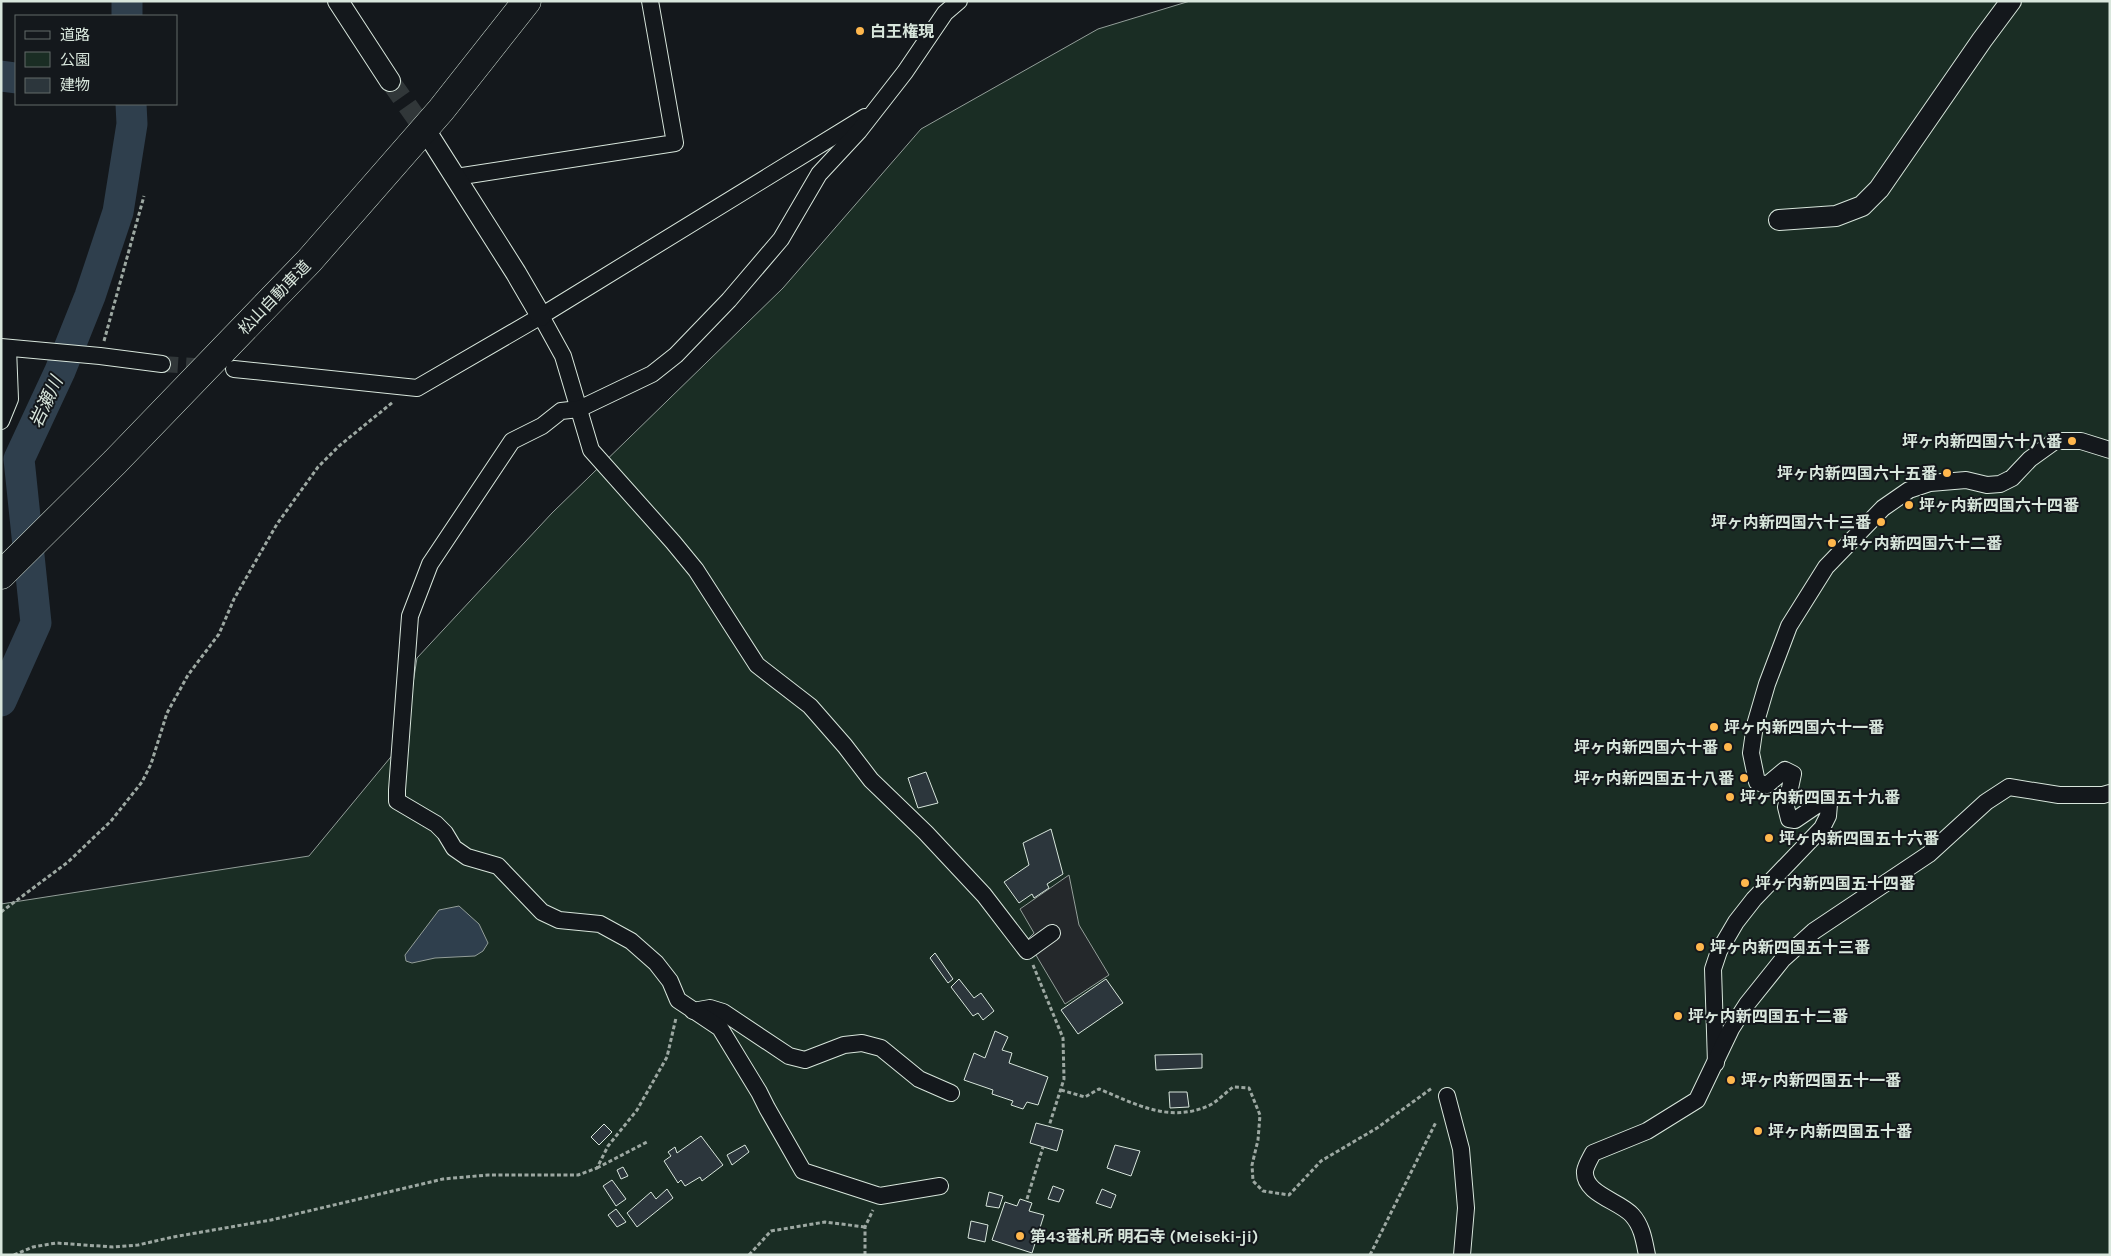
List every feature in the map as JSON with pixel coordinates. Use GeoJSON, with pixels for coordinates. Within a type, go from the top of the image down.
{"type":"FeatureCollection","features":[{"type":"Feature","properties":{"kind":"highway","name":"松山自動車道"},"geometry":{"type":"LineString","coordinates":[[1,575],[110,458],[285,264],[446,78],[507,1]]}},
{"type":"Feature","properties":{"kind":"highway","name":"松山自動車道"},"geometry":{"type":"LineString","coordinates":[[1,556],[110,458],[309,261],[441,110],[527,1]]}},
{"type":"Feature","properties":{"kind":"street"},"geometry":{"type":"LineString","coordinates":[[338,1],[390,81]]}},
{"type":"Feature","properties":{"kind":"street"},"geometry":{"type":"LineString","coordinates":[[456,177],[675,143],[650,1]]}},
{"type":"Feature","properties":{"kind":"street"},"geometry":{"type":"LineString","coordinates":[[940,1186],[880,1196],[803,1172],[759,1092],[720,1028],[678,1000],[670,981],[656,962],[631,941],[600,924],[559,920],[542,912],[498,866],[467,857],[454,848],[445,833],[436,824],[398,801],[410,616],[430,564],[512,441],[542,426],[561,412],[579,409],[652,374],[676,355],[729,300],[781,239],[819,174],[859,131],[905,72],[946,7],[959,1]]}},
{"type":"Feature","properties":{"kind":"street"},"geometry":{"type":"LineString","coordinates":[[1779,220],[1836,216],[1862,206],[1879,189],[2011,1]]}},
{"type":"Feature","properties":{"kind":"street"},"geometry":{"type":"LineString","coordinates":[[234,370],[417,388],[541,316],[872,112]]}},
{"type":"Feature","properties":{"kind":"street"},"geometry":{"type":"LineString","coordinates":[[431,139],[516,273],[563,356],[591,450],[690,563],[757,665],[810,706],[845,746],[871,780],[926,833],[984,896],[1027,951],[1052,933]]}},
{"type":"Feature","properties":{"kind":"street"},"geometry":{"type":"LineString","coordinates":[[1,421],[10,399],[5,348],[100,356],[162,364]]}},
{"type":"Feature","properties":{"kind":"street"},"geometry":{"type":"LineString","coordinates":[[1716,1063],[1713,969],[1719,952],[1736,922],[1754,899],[1822,828],[1828,816],[1829,804],[1820,803],[1795,820],[1789,819],[1786,807],[1793,774],[1785,770],[1767,785],[1757,782],[1751,753],[1755,725],[1767,684],[1789,626],[1826,567],[1883,508],[1909,490],[1930,483],[1966,480],[1987,486],[2000,484],[2012,478],[2030,459],[2055,441],[2081,441],[2110,450]]}},
{"type":"Feature","properties":{"kind":"street"},"geometry":{"type":"LineString","coordinates":[[1647,1255],[1643,1232],[1632,1214],[1595,1191],[1586,1178],[1586,1169],[1593,1153],[1647,1131],[1697,1100],[1731,1029],[1747,1004],[1783,959],[1814,931],[1929,854],[1986,802],[2009,787],[2059,795],[2110,793]]}},
{"type":"Feature","properties":{"kind":"street"},"geometry":{"type":"LineString","coordinates":[[694,1011],[710,1008],[722,1012],[789,1056],[805,1060],[844,1045],[862,1043],[881,1048],[919,1079],[951,1093]]}},
{"type":"Feature","properties":{"kind":"street"},"geometry":{"type":"LineString","coordinates":[[1447,1096],[1461,1149],[1466,1208],[1462,1255]]}},
{"type":"Feature","properties":{"kind":"path"},"geometry":{"type":"LineString","coordinates":[[100,356],[144,196]]}},
{"type":"Feature","properties":{"kind":"path"},"geometry":{"type":"LineString","coordinates":[[1,912],[68,862],[111,821],[142,782],[151,764],[167,713],[188,675],[219,634],[234,599],[278,524],[318,467],[338,446],[393,402],[417,388]]}},
{"type":"Feature","properties":{"kind":"path"},"geometry":{"type":"LineString","coordinates":[[1027,951],[1062,1038],[1064,1079],[1049,1126]]}},
{"type":"Feature","properties":{"kind":"path"},"geometry":{"type":"LineString","coordinates":[[597,1168],[608,1146],[637,1110],[667,1057],[675,1025],[678,1000]]}},
{"type":"Feature","properties":{"kind":"path"},"geometry":{"type":"LineString","coordinates":[[1061,1090],[1085,1097],[1099,1089],[1156,1112],[1180,1114],[1209,1105],[1233,1087],[1249,1088],[1260,1115],[1258,1140],[1252,1165],[1253,1181],[1262,1191],[1289,1195],[1321,1161],[1377,1128],[1436,1085],[1447,1096],[1370,1255]]}},
{"type":"Feature","properties":{"kind":"path"},"geometry":{"type":"LineString","coordinates":[[14,1255],[32,1247],[56,1243],[113,1247],[138,1245],[271,1220],[443,1179],[488,1175],[578,1175],[597,1168],[647,1142]]}},
{"type":"Feature","properties":{"kind":"path"},"geometry":{"type":"LineString","coordinates":[[1027,1199],[1043,1146]]}},
{"type":"Feature","properties":{"kind":"path"},"geometry":{"type":"LineString","coordinates":[[865,1255],[865,1227],[880,1196]]}},
{"type":"Feature","properties":{"kind":"path"},"geometry":{"type":"LineString","coordinates":[[749,1255],[771,1231],[825,1222],[865,1227]]}},
{"type":"Feature","properties":{"kind":"green space"},"geometry":{"type":"Polygon","coordinates":[[[1190,1],[2110,1],[2110,1255],[1,1255],[1,904],[309,856],[404,741],[417,658],[552,513],[783,288],[921,129],[1098,29],[1190,1]]]}},
{"type":"Feature","properties":{"kind":"shaded area"},"geometry":{"type":"Polygon","coordinates":[[[1069,875],[1079,925],[1109,975],[1065,1004],[1027,940],[1034,933],[1020,909],[1069,875]]]}},
{"type":"Feature","properties":{"kind":"water"},"geometry":{"type":"Polygon","coordinates":[[[459,906],[479,924],[488,943],[483,951],[475,956],[435,958],[412,963],[406,961],[405,955],[439,910],[459,906]]]}},
{"type":"Feature","properties":{"kind":"building"},"geometry":{"type":"Polygon","coordinates":[[[926,772],[938,803],[918,808],[908,778],[926,772]]]}},
{"type":"Feature","properties":{"kind":"building"},"geometry":{"type":"Polygon","coordinates":[[[1051,829],[1063,874],[1047,884],[1049,888],[1034,898],[1032,894],[1019,903],[1004,882],[1029,865],[1023,843],[1051,829]]]}},
{"type":"Feature","properties":{"kind":"building"},"geometry":{"type":"Polygon","coordinates":[[[935,953],[953,979],[948,983],[930,958],[935,953]]]}},
{"type":"Feature","properties":{"kind":"building"},"geometry":{"type":"Polygon","coordinates":[[[959,979],[974,998],[981,993],[994,1011],[983,1020],[978,1013],[973,1016],[951,987],[959,979]]]}},
{"type":"Feature","properties":{"kind":"building"},"geometry":{"type":"Polygon","coordinates":[[[1106,979],[1123,1003],[1078,1034],[1061,1010],[1106,979]]]}},
{"type":"Feature","properties":{"kind":"building"},"geometry":{"type":"Polygon","coordinates":[[[995,1031],[1008,1037],[1002,1050],[1012,1053],[1009,1063],[1048,1077],[1038,1105],[1027,1102],[1023,1109],[1011,1105],[1013,1101],[992,1094],[993,1090],[964,1080],[974,1053],[985,1058],[995,1031]]]}},
{"type":"Feature","properties":{"kind":"building"},"geometry":{"type":"Polygon","coordinates":[[[1202,1054],[1202,1068],[1156,1070],[1155,1055],[1202,1054]]]}},
{"type":"Feature","properties":{"kind":"building"},"geometry":{"type":"Polygon","coordinates":[[[1169,1092],[1187,1092],[1189,1107],[1170,1108],[1169,1092]]]}},
{"type":"Feature","properties":{"kind":"building"},"geometry":{"type":"Polygon","coordinates":[[[1036,1123],[1063,1130],[1057,1151],[1030,1143],[1036,1123]]]}},
{"type":"Feature","properties":{"kind":"building"},"geometry":{"type":"Polygon","coordinates":[[[604,1124],[612,1132],[599,1145],[591,1137],[604,1124]]]}},
{"type":"Feature","properties":{"kind":"building"},"geometry":{"type":"Polygon","coordinates":[[[701,1136],[723,1165],[702,1181],[700,1177],[685,1186],[681,1180],[678,1183],[664,1161],[671,1156],[668,1152],[675,1147],[677,1153],[701,1136]]]}},
{"type":"Feature","properties":{"kind":"building"},"geometry":{"type":"Polygon","coordinates":[[[745,1145],[749,1152],[732,1165],[727,1155],[745,1145]]]}},
{"type":"Feature","properties":{"kind":"building"},"geometry":{"type":"Polygon","coordinates":[[[1115,1145],[1140,1151],[1131,1176],[1107,1168],[1115,1145]]]}},
{"type":"Feature","properties":{"kind":"building"},"geometry":{"type":"Polygon","coordinates":[[[623,1167],[628,1176],[621,1179],[617,1170],[623,1167]]]}},
{"type":"Feature","properties":{"kind":"building"},"geometry":{"type":"Polygon","coordinates":[[[612,1180],[626,1199],[616,1206],[603,1186],[612,1180]]]}},
{"type":"Feature","properties":{"kind":"building"},"geometry":{"type":"Polygon","coordinates":[[[1053,1186],[1064,1190],[1059,1202],[1048,1199],[1053,1186]]]}},
{"type":"Feature","properties":{"kind":"building"},"geometry":{"type":"Polygon","coordinates":[[[667,1189],[673,1198],[637,1227],[627,1213],[651,1192],[656,1199],[667,1189]]]}},
{"type":"Feature","properties":{"kind":"building"},"geometry":{"type":"Polygon","coordinates":[[[1102,1189],[1116,1195],[1111,1208],[1096,1203],[1102,1189]]]}},
{"type":"Feature","properties":{"kind":"building"},"geometry":{"type":"Polygon","coordinates":[[[989,1192],[1003,1196],[999,1208],[986,1206],[989,1192]]]}},
{"type":"Feature","properties":{"kind":"building"},"geometry":{"type":"Polygon","coordinates":[[[1020,1199],[1032,1203],[1029,1211],[1044,1215],[1032,1253],[992,1240],[1005,1202],[1017,1206],[1020,1199]]]}},
{"type":"Feature","properties":{"kind":"building"},"geometry":{"type":"Polygon","coordinates":[[[616,1209],[626,1222],[617,1227],[608,1215],[616,1209]]]}},
{"type":"Feature","properties":{"kind":"building"},"geometry":{"type":"Polygon","coordinates":[[[971,1221],[988,1225],[985,1242],[968,1238],[971,1221]]]}},
{"type":"Feature","properties":{"kind":"waterway","name":"岩瀬川"},"geometry":{"type":"LineString","coordinates":[[127,1],[127,15]]}},
{"type":"Feature","properties":{"kind":"waterway"},"geometry":{"type":"LineString","coordinates":[[1,76],[15,78]]}},
{"type":"Feature","properties":{"kind":"waterway","name":"岩瀬川"},"geometry":{"type":"LineString","coordinates":[[1,701],[36,623],[19,459],[60,371],[90,296],[118,212],[132,124],[131,105]]}},
{"type":"Feature","properties":{"kind":"tunnel"},"geometry":{"type":"LineString","coordinates":[[390,81],[431,139]]}},
{"type":"Feature","properties":{"kind":"tunnel"},"geometry":{"type":"LineString","coordinates":[[162,364],[209,367]]}},
{"type":"Feature","properties":{"kind":"place","name":"白王権現"},"geometry":{"type":"Point","coordinates":[860,31]}},
{"type":"Feature","properties":{"kind":"place","name":"坪ヶ内新四国六十八番"},"geometry":{"type":"Point","coordinates":[2072,441]}},
{"type":"Feature","properties":{"kind":"place","name":"坪ヶ内新四国六十五番"},"geometry":{"type":"Point","coordinates":[1947,473]}},
{"type":"Feature","properties":{"kind":"place","name":"坪ヶ内新四国六十四番"},"geometry":{"type":"Point","coordinates":[1909,505]}},
{"type":"Feature","properties":{"kind":"place","name":"坪ヶ内新四国六十三番"},"geometry":{"type":"Point","coordinates":[1881,522]}},
{"type":"Feature","properties":{"kind":"place","name":"坪ヶ内新四国六十二番"},"geometry":{"type":"Point","coordinates":[1832,543]}},
{"type":"Feature","properties":{"kind":"place","name":"坪ヶ内新四国六十一番"},"geometry":{"type":"Point","coordinates":[1714,727]}},
{"type":"Feature","properties":{"kind":"place","name":"坪ヶ内新四国六十番"},"geometry":{"type":"Point","coordinates":[1728,747]}},
{"type":"Feature","properties":{"kind":"place","name":"坪ヶ内新四国五十八番"},"geometry":{"type":"Point","coordinates":[1744,778]}},
{"type":"Feature","properties":{"kind":"place","name":"坪ヶ内新四国五十九番"},"geometry":{"type":"Point","coordinates":[1730,797]}},
{"type":"Feature","properties":{"kind":"place","name":"坪ヶ内新四国五十六番"},"geometry":{"type":"Point","coordinates":[1769,838]}},
{"type":"Feature","properties":{"kind":"place","name":"坪ヶ内新四国五十四番"},"geometry":{"type":"Point","coordinates":[1745,883]}},
{"type":"Feature","properties":{"kind":"place","name":"坪ヶ内新四国五十三番"},"geometry":{"type":"Point","coordinates":[1700,947]}},
{"type":"Feature","properties":{"kind":"place","name":"坪ヶ内新四国五十二番"},"geometry":{"type":"Point","coordinates":[1678,1016]}},
{"type":"Feature","properties":{"kind":"place","name":"坪ヶ内新四国五十一番"},"geometry":{"type":"Point","coordinates":[1731,1080]}},
{"type":"Feature","properties":{"kind":"place","name":"坪ヶ内新四国五十番"},"geometry":{"type":"Point","coordinates":[1758,1131]}},
{"type":"Feature","properties":{"kind":"place","name":"第43番札所 明石寺 (Meiseki-ji)"},"geometry":{"type":"Point","coordinates":[1020,1236]}}]}
